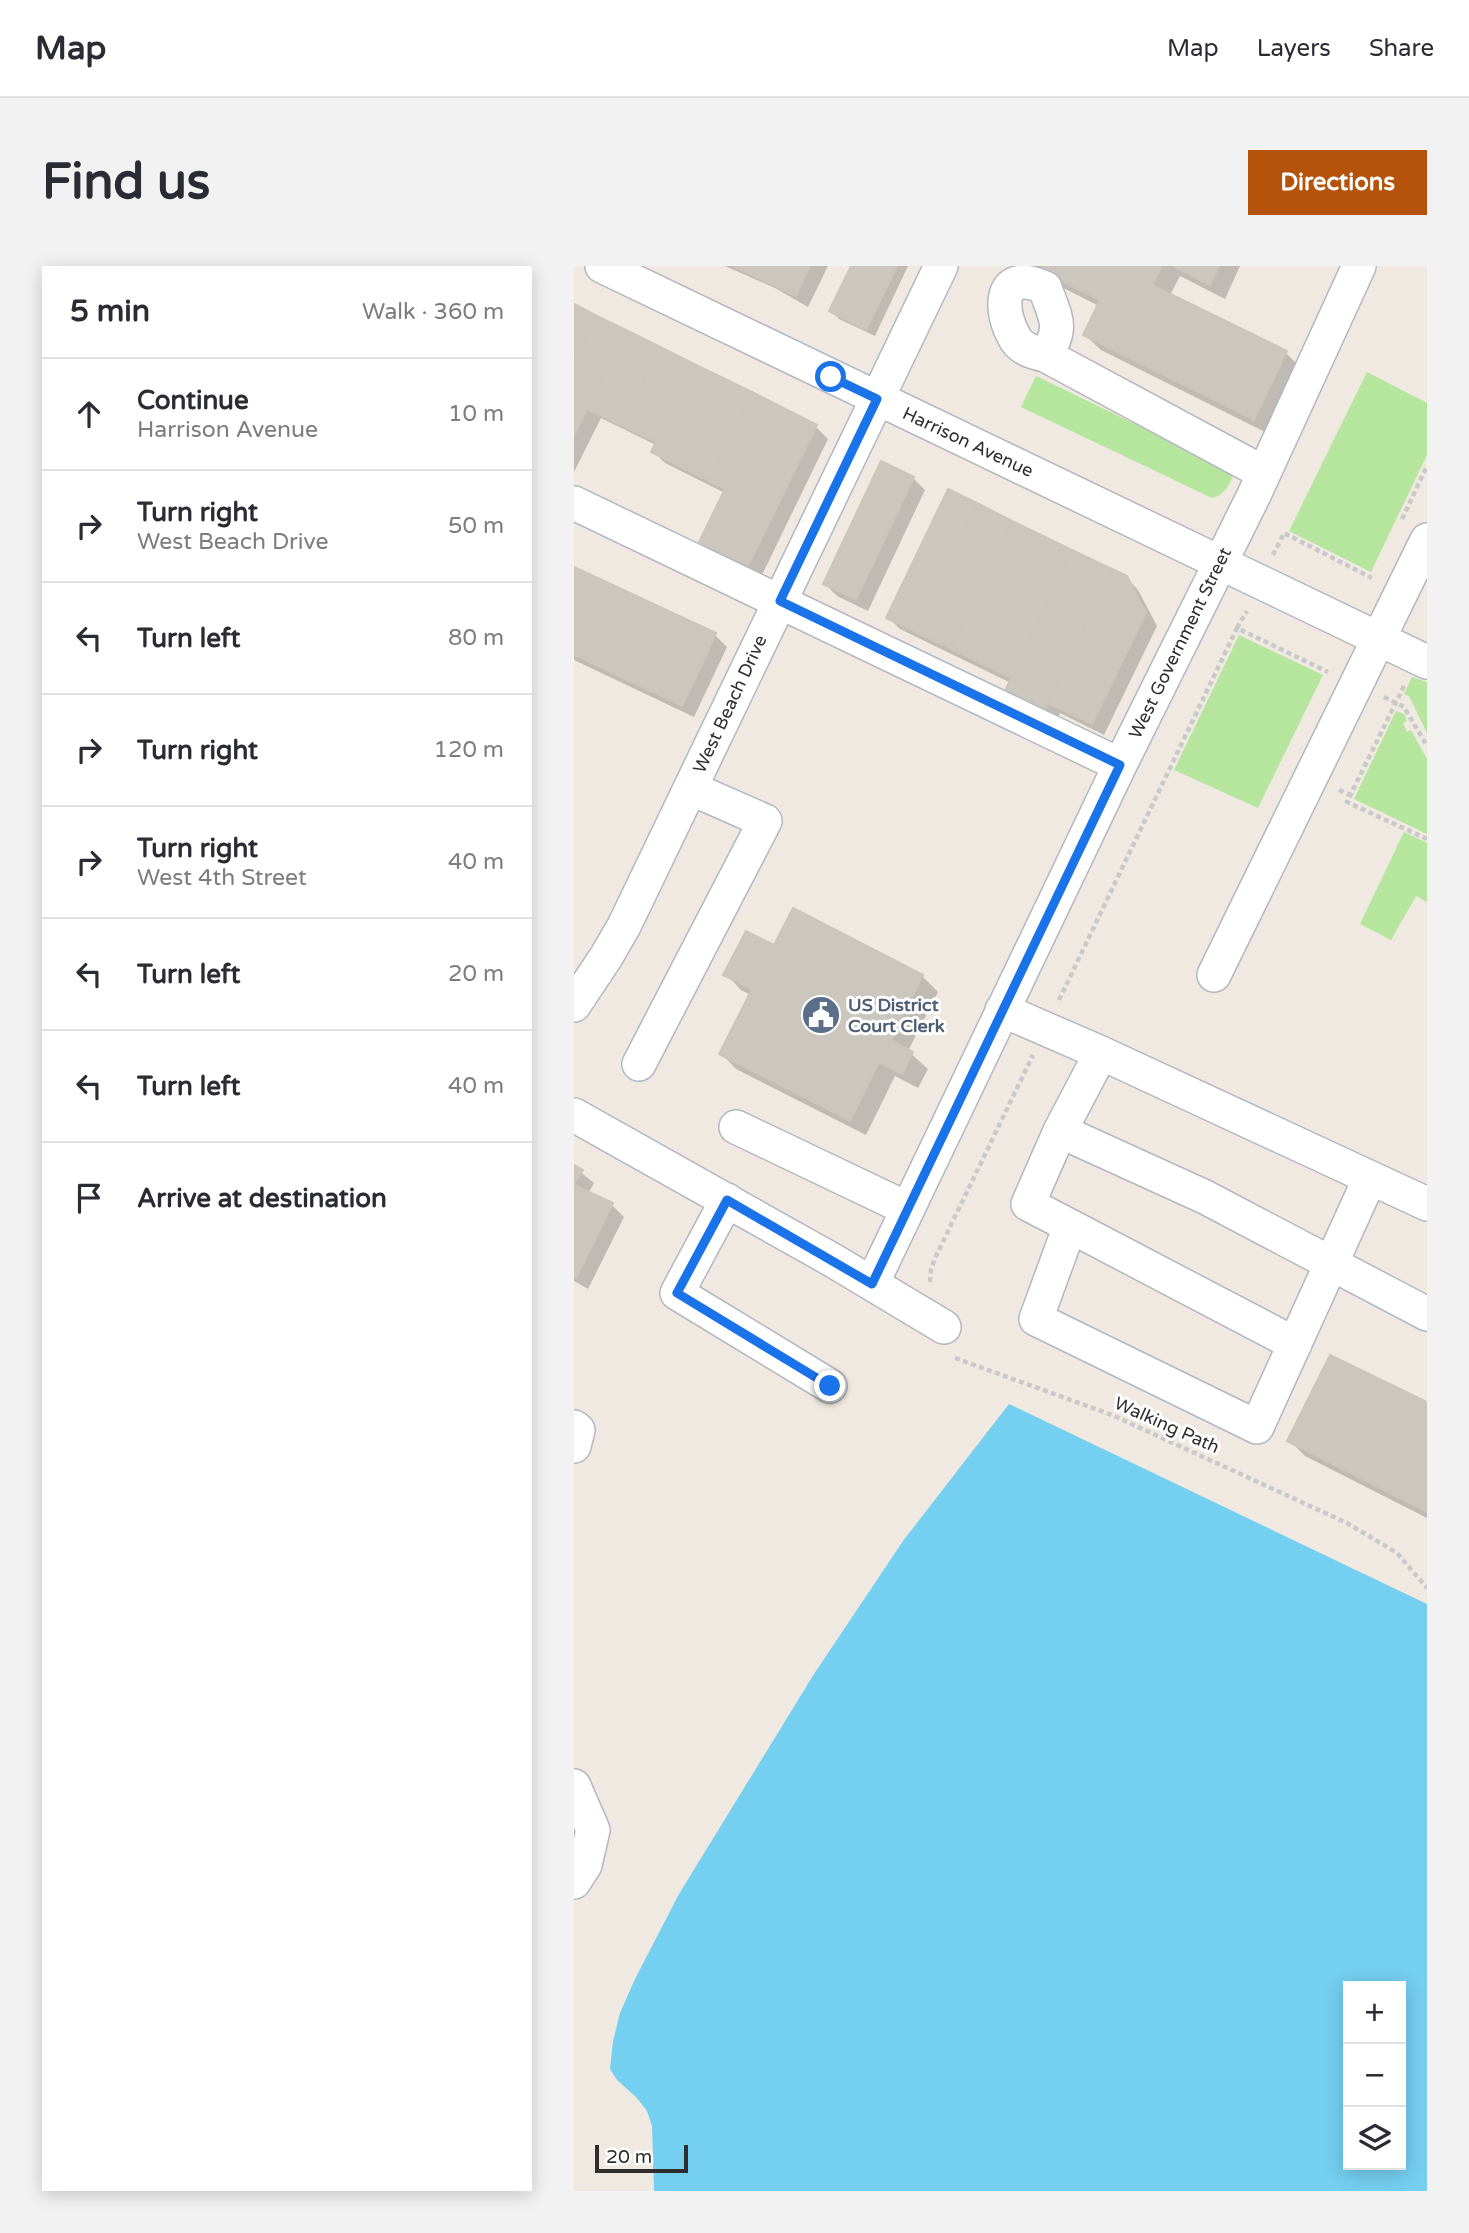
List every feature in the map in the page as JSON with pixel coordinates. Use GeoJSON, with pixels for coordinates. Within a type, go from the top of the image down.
{"type":"FeatureCollection","features":[{"type":"Feature","properties":{"kind":"street","name":"Harrison Avenue"},"geometry":{"type":"LineString","coordinates":[[602,266],[1422,660]]}},
{"type":"Feature","properties":{"kind":"street","name":"West Beach Drive"},"geometry":{"type":"LineString","coordinates":[[575,1002],[619,935],[941,266]]}},
{"type":"Feature","properties":{"kind":"street","name":"West Government Street"},"geometry":{"type":"LineString","coordinates":[[872,1284],[1120,765],[1264,473],[1359,266]]}},
{"type":"Feature","properties":{"kind":"street"},"geometry":{"type":"LineString","coordinates":[[1045,355],[1264,473]]}},
{"type":"Feature","properties":{"kind":"street"},"geometry":{"type":"LineString","coordinates":[[574,503],[1120,765]]}},
{"type":"Feature","properties":{"kind":"street"},"geometry":{"type":"LineString","coordinates":[[1214,975],[1427,540]]}},
{"type":"Feature","properties":{"kind":"street"},"geometry":{"type":"LineString","coordinates":[[639,1064],[765,821],[691,788]]}},
{"type":"Feature","properties":{"kind":"street"},"geometry":{"type":"LineString","coordinates":[[1002,1010],[1427,1204]]}},
{"type":"Feature","properties":{"kind":"street"},"geometry":{"type":"LineString","coordinates":[[1101,1053],[1060,1131],[1028,1204],[1295,1344]]}},
{"type":"Feature","properties":{"kind":"street"},"geometry":{"type":"LineString","coordinates":[[574,1115],[872,1284],[938,1332]]}},
{"type":"Feature","properties":{"kind":"street"},"geometry":{"type":"LineString","coordinates":[[736,1127],[908,1209]]}},
{"type":"Feature","properties":{"kind":"street"},"geometry":{"type":"LineString","coordinates":[[1060,1131],[1205,1197],[1427,1314]]}},
{"type":"Feature","properties":{"kind":"street"},"geometry":{"type":"LineString","coordinates":[[1070,1226],[1036,1319],[1257,1427],[1370,1178]]}},
{"type":"Feature","properties":{"kind":"street"},"geometry":{"type":"LineString","coordinates":[[727,1200],[677,1293],[830,1386]]}},
{"type":"Feature","properties":{"kind":"street"},"geometry":{"type":"LineString","coordinates":[[574,1427],[578,1430],[574,1446]]}},
{"type":"Feature","properties":{"kind":"street"},"geometry":{"type":"LineString","coordinates":[[574,1786],[593,1830],[584,1865],[574,1882]]}},
{"type":"Feature","properties":{"kind":"path"},"geometry":{"type":"LineString","coordinates":[[938,1332],[930,1283],[936,1256],[1237,628],[1404,707],[1427,747]]}},
{"type":"Feature","properties":{"kind":"path"},"geometry":{"type":"LineString","coordinates":[[1422,660],[1395,703],[1347,802],[1427,839]]}},
{"type":"Feature","properties":{"kind":"path","name":"Walking Path"},"geometry":{"type":"LineString","coordinates":[[938,1332],[1347,1523],[1398,1553],[1427,1588]]}},
{"type":"Feature","properties":{"kind":"green space"},"geometry":{"type":"Polygon","coordinates":[[[1367,372],[1427,403],[1427,455],[1371,572],[1289,531],[1367,372]]]}},
{"type":"Feature","properties":{"kind":"green space"},"geometry":{"type":"Polygon","coordinates":[[[1036,376],[1228,469],[1234,474],[1228,486],[1220,495],[1212,498],[1021,407],[1036,376]]]}},
{"type":"Feature","properties":{"kind":"green space"},"geometry":{"type":"Polygon","coordinates":[[[1239,635],[1323,675],[1258,808],[1174,770],[1239,635]]]}},
{"type":"Feature","properties":{"kind":"green space"},"geometry":{"type":"Polygon","coordinates":[[[1412,677],[1427,682],[1427,733],[1409,696],[1404,694],[1412,677]]]}},
{"type":"Feature","properties":{"kind":"green space"},"geometry":{"type":"Polygon","coordinates":[[[1396,711],[1404,714],[1407,721],[1403,723],[1407,732],[1411,730],[1427,759],[1427,834],[1354,799],[1396,711]]]}},
{"type":"Feature","properties":{"kind":"green space"},"geometry":{"type":"Polygon","coordinates":[[[1404,832],[1427,843],[1427,902],[1416,896],[1391,940],[1360,924],[1404,832]]]}},
{"type":"Feature","properties":{"kind":"water"},"geometry":{"type":"Polygon","coordinates":[[[1009,1404],[1427,1604],[1427,2191],[654,2191],[652,2126],[647,2111],[610,2069],[620,2013],[679,1894],[814,1674],[903,1541],[1009,1404]]]}},
{"type":"Feature","properties":{"kind":"building"},"geometry":{"type":"Polygon","coordinates":[[[734,266],[772,266],[764,281],[734,266]]]}},
{"type":"Feature","properties":{"kind":"building"},"geometry":{"type":"Polygon","coordinates":[[[772,266],[810,266],[796,296],[764,281],[772,266]]]}},
{"type":"Feature","properties":{"kind":"building"},"geometry":{"type":"Polygon","coordinates":[[[851,266],[897,266],[866,330],[829,311],[851,266]]]}},
{"type":"Feature","properties":{"kind":"building"},"geometry":{"type":"Polygon","coordinates":[[[1032,266],[1162,266],[1152,285],[1287,351],[1254,420],[1083,335],[1100,300],[1032,266]]]}},
{"type":"Feature","properties":{"kind":"building"},"geometry":{"type":"Polygon","coordinates":[[[1173,266],[1219,266],[1210,285],[1173,266]]]}},
{"type":"Feature","properties":{"kind":"building"},"geometry":{"type":"Polygon","coordinates":[[[574,304],[597,316],[574,363],[574,304]]]}},
{"type":"Feature","properties":{"kind":"building"},"geometry":{"type":"Polygon","coordinates":[[[597,316],[626,330],[574,436],[574,363],[597,316]]]}},
{"type":"Feature","properties":{"kind":"building"},"geometry":{"type":"Polygon","coordinates":[[[626,330],[660,347],[622,426],[587,409],[626,330]]]}},
{"type":"Feature","properties":{"kind":"building"},"geometry":{"type":"Polygon","coordinates":[[[660,347],[694,364],[656,442],[622,426],[660,347]]]}},
{"type":"Feature","properties":{"kind":"building"},"geometry":{"type":"Polygon","coordinates":[[[694,364],[752,392],[709,481],[651,452],[694,364]]]}},
{"type":"Feature","properties":{"kind":"building"},"geometry":{"type":"Polygon","coordinates":[[[752,392],[817,425],[748,566],[699,542],[725,489],[709,481],[752,392]]]}},
{"type":"Feature","properties":{"kind":"building"},"geometry":{"type":"Polygon","coordinates":[[[881,461],[914,477],[856,600],[823,584],[881,461]]]}},
{"type":"Feature","properties":{"kind":"building"},"geometry":{"type":"Polygon","coordinates":[[[948,489],[977,503],[915,632],[886,618],[948,489]]]}},
{"type":"Feature","properties":{"kind":"building"},"geometry":{"type":"Polygon","coordinates":[[[977,503],[1012,521],[951,649],[915,632],[977,503]]]}},
{"type":"Feature","properties":{"kind":"building"},"geometry":{"type":"Polygon","coordinates":[[[1012,521],[1072,550],[1011,678],[951,649],[1012,521]]]}},
{"type":"Feature","properties":{"kind":"building"},"geometry":{"type":"Polygon","coordinates":[[[1072,550],[1112,569],[1044,712],[1004,693],[1072,550]]]}},
{"type":"Feature","properties":{"kind":"building"},"geometry":{"type":"Polygon","coordinates":[[[574,567],[716,633],[700,669],[574,610],[574,567]]]}},
{"type":"Feature","properties":{"kind":"building"},"geometry":{"type":"Polygon","coordinates":[[[1112,569],[1127,576],[1146,613],[1092,724],[1048,703],[1112,569]]]}},
{"type":"Feature","properties":{"kind":"building"},"geometry":{"type":"Polygon","coordinates":[[[574,610],[700,669],[682,706],[574,655],[574,610]]]}},
{"type":"Feature","properties":{"kind":"building","name":"US District Court Clerk"},"geometry":{"type":"Polygon","coordinates":[[[793,908],[923,975],[891,1040],[913,1052],[902,1074],[879,1062],[850,1121],[719,1054],[752,989],[723,975],[746,931],[774,945],[793,908]]]}},
{"type":"Feature","properties":{"kind":"building"},"geometry":{"type":"Polygon","coordinates":[[[574,1165],[583,1170],[574,1184],[574,1165]]]}},
{"type":"Feature","properties":{"kind":"building"},"geometry":{"type":"Polygon","coordinates":[[[574,1185],[613,1203],[576,1278],[574,1277],[574,1185]]]}},
{"type":"Feature","properties":{"kind":"building"},"geometry":{"type":"Polygon","coordinates":[[[1330,1355],[1427,1402],[1427,1512],[1287,1441],[1330,1355]]]}},
{"type":"Feature","properties":{"kind":"place","name":"US District Court Clerk"},"geometry":{"type":"Point","coordinates":[821,1015]}},
{"type":"Feature","properties":{"kind":"route"},"geometry":{"type":"LineString","coordinates":[[830,1386],[677,1293],[727,1200],[872,1284],[1120,765],[780,601],[877,399],[831,377]]}}]}
